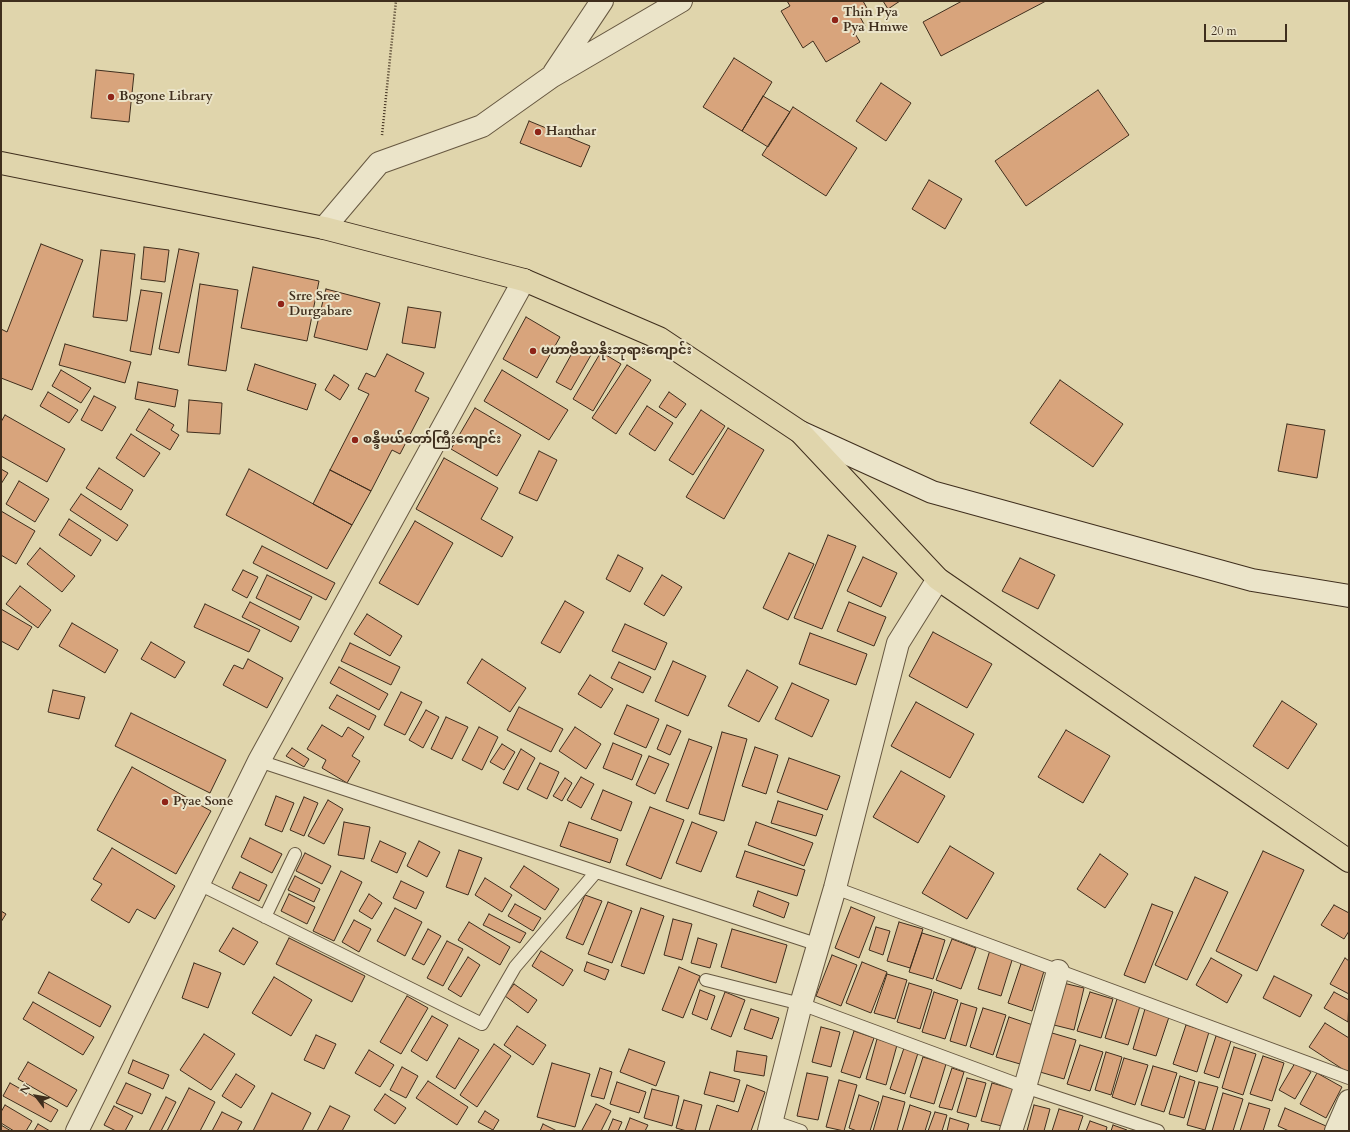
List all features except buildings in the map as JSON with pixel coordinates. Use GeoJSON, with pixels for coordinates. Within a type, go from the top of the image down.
{"type":"FeatureCollection","features":[{"type":"Feature","properties":{"kind":"main road"},"geometry":{"type":"LineString","coordinates":[[1,163],[324,228],[524,280],[659,338],[800,432],[938,579],[1349,861]]}},
{"type":"Feature","properties":{"kind":"street"},"geometry":{"type":"LineString","coordinates":[[551,77],[602,1]]}},
{"type":"Feature","properties":{"kind":"street"},"geometry":{"type":"LineString","coordinates":[[324,228],[380,163],[482,126],[551,77],[680,1]]}},
{"type":"Feature","properties":{"kind":"street"},"geometry":{"type":"LineString","coordinates":[[77,1131],[259,761],[524,280]]}},
{"type":"Feature","properties":{"kind":"street"},"geometry":{"type":"LineString","coordinates":[[800,432],[932,492],[1252,580],[1349,596]]}},
{"type":"Feature","properties":{"kind":"street"},"geometry":{"type":"LineString","coordinates":[[771,1126],[801,1004],[835,888],[898,644],[938,579]]}},
{"type":"Feature","properties":{"kind":"street"},"geometry":{"type":"LineString","coordinates":[[1011,1131],[1058,971]]}},
{"type":"Feature","properties":{"kind":"street"},"geometry":{"type":"LineString","coordinates":[[1336,1131],[1349,1101]]}},
{"type":"Feature","properties":{"kind":"lane"},"geometry":{"type":"LineString","coordinates":[[259,761],[818,945]]}},
{"type":"Feature","properties":{"kind":"lane"},"geometry":{"type":"LineString","coordinates":[[265,917],[295,854]]}},
{"type":"Feature","properties":{"kind":"lane"},"geometry":{"type":"LineString","coordinates":[[198,884],[482,1024],[515,967],[596,872]]}},
{"type":"Feature","properties":{"kind":"lane"},"geometry":{"type":"LineString","coordinates":[[835,888],[1349,1078]]}},
{"type":"Feature","properties":{"kind":"lane"},"geometry":{"type":"LineString","coordinates":[[706,980],[801,1004],[1025,1086],[1158,1131]]}},
{"type":"Feature","properties":{"kind":"lane"},"geometry":{"type":"LineString","coordinates":[[771,1126],[801,1131]]}},
{"type":"Feature","properties":{"kind":"path"},"geometry":{"type":"LineString","coordinates":[[380,163],[396,1]]}},
{"type":"Feature","properties":{"kind":"place","name":"Thin Pya Pya Hmwe"},"geometry":{"type":"Point","coordinates":[835,20]}},
{"type":"Feature","properties":{"kind":"place","name":"Bogone Library"},"geometry":{"type":"Point","coordinates":[111,97]}},
{"type":"Feature","properties":{"kind":"place","name":"Hanthar"},"geometry":{"type":"Point","coordinates":[538,132]}},
{"type":"Feature","properties":{"kind":"place","name":"Srre Sree Durgabare"},"geometry":{"type":"Point","coordinates":[281,304]}},
{"type":"Feature","properties":{"kind":"place","name":"မဟာဗိဿနိုးဘုရားကျောင်း"},"geometry":{"type":"Point","coordinates":[533,351]}},
{"type":"Feature","properties":{"kind":"place","name":"စန္ဒီမယ်တော်ကြီးကျောင်း"},"geometry":{"type":"Point","coordinates":[355,440]}},
{"type":"Feature","properties":{"kind":"place","name":"Pyae Sone"},"geometry":{"type":"Point","coordinates":[165,802]}}]}
